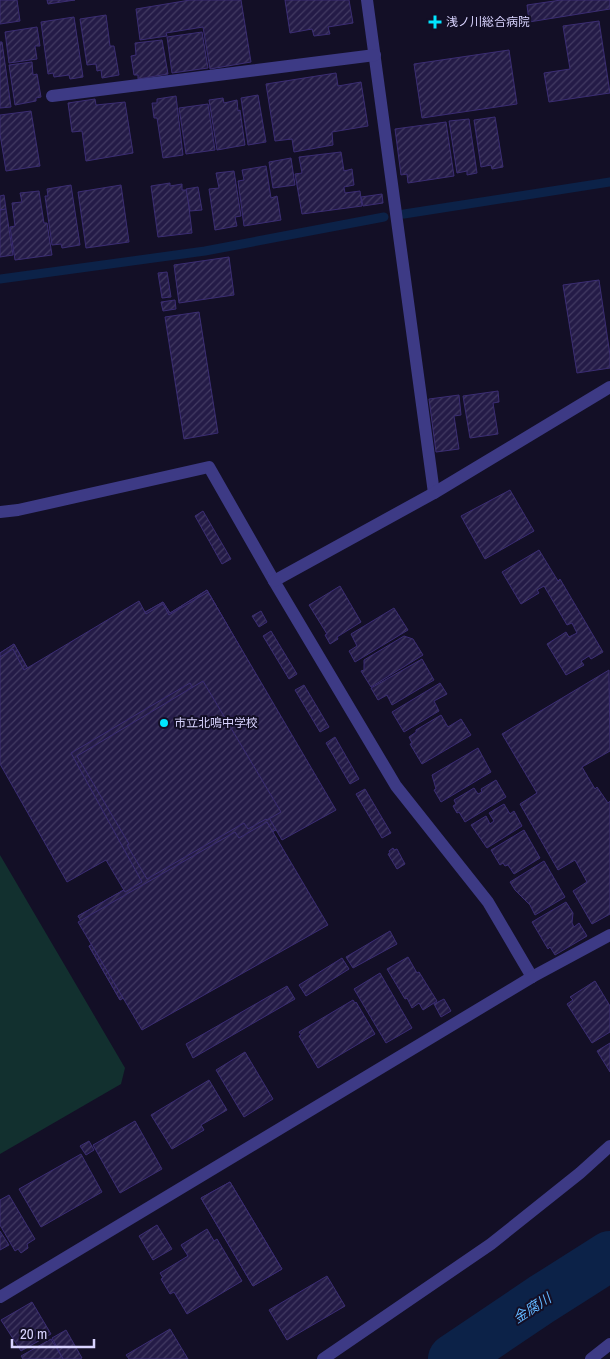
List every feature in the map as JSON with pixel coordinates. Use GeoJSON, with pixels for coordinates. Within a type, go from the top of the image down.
{"type":"FeatureCollection","features":[{"type":"Feature","properties":{"kind":"street"},"geometry":{"type":"LineString","coordinates":[[367,0],[434,493]]}},
{"type":"Feature","properties":{"kind":"street"},"geometry":{"type":"LineString","coordinates":[[52,96],[375,55]]}},
{"type":"Feature","properties":{"kind":"street"},"geometry":{"type":"LineString","coordinates":[[274,581],[434,493],[610,387]]}},
{"type":"Feature","properties":{"kind":"street"},"geometry":{"type":"LineString","coordinates":[[0,512],[18,510],[209,467],[274,581],[396,786],[488,902],[532,977]]}},
{"type":"Feature","properties":{"kind":"street"},"geometry":{"type":"LineString","coordinates":[[0,1297],[532,977],[610,934]]}},
{"type":"Feature","properties":{"kind":"street"},"geometry":{"type":"LineString","coordinates":[[323,1359],[491,1244],[610,1146]]}},
{"type":"Feature","properties":{"kind":"street"},"geometry":{"type":"LineString","coordinates":[[591,1359],[610,1344]]}},
{"type":"Feature","properties":{"kind":"green space"},"geometry":{"type":"Polygon","coordinates":[[[0,855],[125,1068],[121,1084],[0,1154],[0,855]]]}},
{"type":"Feature","properties":{"kind":"building"},"geometry":{"type":"Polygon","coordinates":[[[0,0],[17,0],[20,21],[0,24],[0,0]]]}},
{"type":"Feature","properties":{"kind":"building"},"geometry":{"type":"Polygon","coordinates":[[[47,0],[75,0],[48,4],[47,0]]]}},
{"type":"Feature","properties":{"kind":"building"},"geometry":{"type":"Polygon","coordinates":[[[190,0],[241,0],[251,62],[210,69],[203,27],[166,33],[167,36],[140,40],[136,9],[190,0]]]}},
{"type":"Feature","properties":{"kind":"building"},"geometry":{"type":"Polygon","coordinates":[[[285,0],[349,0],[353,23],[328,27],[330,34],[314,36],[312,29],[290,33],[285,0]]]}},
{"type":"Feature","properties":{"kind":"building"},"geometry":{"type":"Polygon","coordinates":[[[561,0],[610,0],[610,9],[529,22],[527,5],[561,0]]]}},
{"type":"Feature","properties":{"kind":"building"},"geometry":{"type":"Polygon","coordinates":[[[106,15],[110,46],[114,46],[119,75],[102,78],[101,70],[97,71],[96,64],[87,65],[80,19],[106,15]]]}},
{"type":"Feature","properties":{"kind":"building"},"geometry":{"type":"Polygon","coordinates":[[[74,17],[83,77],[70,79],[69,75],[54,77],[53,73],[48,74],[41,22],[74,17]]]}},
{"type":"Feature","properties":{"kind":"building"},"geometry":{"type":"Polygon","coordinates":[[[599,21],[610,93],[549,102],[544,73],[570,69],[563,26],[599,21]]]}},
{"type":"Feature","properties":{"kind":"building"},"geometry":{"type":"Polygon","coordinates":[[[37,27],[40,46],[35,46],[37,59],[9,63],[5,32],[37,27]]]}},
{"type":"Feature","properties":{"kind":"building"},"geometry":{"type":"Polygon","coordinates":[[[202,32],[208,68],[172,73],[167,37],[202,32]]]}},
{"type":"Feature","properties":{"kind":"building"},"geometry":{"type":"Polygon","coordinates":[[[162,40],[168,74],[138,79],[138,75],[134,75],[131,56],[136,55],[135,43],[162,40]]]}},
{"type":"Feature","properties":{"kind":"building"},"geometry":{"type":"Polygon","coordinates":[[[0,42],[2,42],[11,107],[0,108],[0,42]]]}},
{"type":"Feature","properties":{"kind":"building"},"geometry":{"type":"Polygon","coordinates":[[[509,50],[517,104],[422,118],[414,64],[509,50]]]}},
{"type":"Feature","properties":{"kind":"building"},"geometry":{"type":"Polygon","coordinates":[[[32,62],[33,75],[37,74],[41,97],[36,98],[36,101],[15,105],[9,65],[32,62]]]}},
{"type":"Feature","properties":{"kind":"building"},"geometry":{"type":"Polygon","coordinates":[[[336,73],[338,86],[361,82],[368,126],[332,132],[333,145],[294,152],[292,139],[275,141],[266,84],[336,73]]]}},
{"type":"Feature","properties":{"kind":"building"},"geometry":{"type":"Polygon","coordinates":[[[258,95],[266,142],[248,145],[241,98],[258,95]]]}},
{"type":"Feature","properties":{"kind":"building"},"geometry":{"type":"Polygon","coordinates":[[[176,96],[183,155],[163,158],[157,118],[154,118],[152,103],[157,103],[157,99],[176,96]]]}},
{"type":"Feature","properties":{"kind":"building"},"geometry":{"type":"Polygon","coordinates":[[[223,98],[224,103],[237,100],[245,145],[217,150],[209,100],[223,98]]]}},
{"type":"Feature","properties":{"kind":"building"},"geometry":{"type":"Polygon","coordinates":[[[95,99],[96,105],[125,102],[133,153],[86,161],[82,131],[72,132],[68,103],[95,99]]]}},
{"type":"Feature","properties":{"kind":"building"},"geometry":{"type":"Polygon","coordinates":[[[208,104],[215,150],[186,154],[179,108],[208,104]]]}},
{"type":"Feature","properties":{"kind":"building"},"geometry":{"type":"Polygon","coordinates":[[[31,111],[40,166],[6,171],[0,134],[0,115],[31,111]]]}},
{"type":"Feature","properties":{"kind":"building"},"geometry":{"type":"Polygon","coordinates":[[[495,117],[503,167],[492,169],[491,165],[481,167],[474,120],[495,117]]]}},
{"type":"Feature","properties":{"kind":"building"},"geometry":{"type":"Polygon","coordinates":[[[469,119],[477,173],[467,175],[467,171],[457,173],[449,121],[469,119]]]}},
{"type":"Feature","properties":{"kind":"building"},"geometry":{"type":"Polygon","coordinates":[[[446,122],[454,176],[408,183],[407,174],[401,175],[395,129],[446,122]]]}},
{"type":"Feature","properties":{"kind":"building"},"geometry":{"type":"Polygon","coordinates":[[[341,152],[344,171],[352,169],[354,185],[344,187],[345,193],[360,191],[362,206],[302,214],[295,174],[302,173],[299,157],[341,152]]]}},
{"type":"Feature","properties":{"kind":"building"},"geometry":{"type":"Polygon","coordinates":[[[291,158],[295,185],[273,188],[269,162],[291,158]]]}},
{"type":"Feature","properties":{"kind":"building"},"geometry":{"type":"Polygon","coordinates":[[[266,166],[271,198],[277,196],[281,220],[244,226],[238,181],[244,180],[242,170],[266,166]]]}},
{"type":"Feature","properties":{"kind":"building"},"geometry":{"type":"Polygon","coordinates":[[[234,171],[241,216],[235,217],[237,226],[215,230],[209,189],[219,188],[216,173],[234,171]]]}},
{"type":"Feature","properties":{"kind":"building"},"geometry":{"type":"Polygon","coordinates":[[[170,183],[170,186],[182,184],[182,190],[187,190],[192,233],[158,237],[151,186],[170,183]]]}},
{"type":"Feature","properties":{"kind":"building"},"geometry":{"type":"Polygon","coordinates":[[[71,185],[80,245],[62,248],[61,244],[52,245],[45,196],[48,196],[47,189],[71,185]]]}},
{"type":"Feature","properties":{"kind":"building"},"geometry":{"type":"Polygon","coordinates":[[[121,185],[129,242],[86,248],[78,192],[121,185]]]}},
{"type":"Feature","properties":{"kind":"building"},"geometry":{"type":"Polygon","coordinates":[[[198,187],[202,210],[190,211],[186,189],[198,187]]]}},
{"type":"Feature","properties":{"kind":"building"},"geometry":{"type":"Polygon","coordinates":[[[39,191],[52,255],[15,260],[10,227],[15,226],[12,203],[22,202],[20,193],[39,191]]]}},
{"type":"Feature","properties":{"kind":"building"},"geometry":{"type":"Polygon","coordinates":[[[382,194],[383,203],[363,206],[361,197],[382,194]]]}},
{"type":"Feature","properties":{"kind":"building"},"geometry":{"type":"Polygon","coordinates":[[[4,195],[6,209],[0,210],[0,196],[4,195]]]}},
{"type":"Feature","properties":{"kind":"building"},"geometry":{"type":"Polygon","coordinates":[[[6,209],[13,255],[0,257],[0,210],[6,209]]]}},
{"type":"Feature","properties":{"kind":"building"},"geometry":{"type":"Polygon","coordinates":[[[229,257],[234,295],[179,303],[174,265],[229,257]]]}},
{"type":"Feature","properties":{"kind":"building"},"geometry":{"type":"Polygon","coordinates":[[[167,272],[171,297],[162,298],[158,273],[167,272]]]}},
{"type":"Feature","properties":{"kind":"building"},"geometry":{"type":"Polygon","coordinates":[[[599,280],[610,355],[610,368],[577,373],[563,285],[599,280]]]}},
{"type":"Feature","properties":{"kind":"building"},"geometry":{"type":"Polygon","coordinates":[[[175,300],[176,309],[163,311],[161,302],[175,300]]]}},
{"type":"Feature","properties":{"kind":"building"},"geometry":{"type":"Polygon","coordinates":[[[199,312],[218,433],[184,439],[165,317],[199,312]]]}},
{"type":"Feature","properties":{"kind":"building"},"geometry":{"type":"Polygon","coordinates":[[[498,391],[499,402],[493,403],[498,434],[470,438],[463,396],[498,391]]]}},
{"type":"Feature","properties":{"kind":"building"},"geometry":{"type":"Polygon","coordinates":[[[459,395],[461,415],[454,416],[459,449],[436,452],[429,399],[459,395]]]}},
{"type":"Feature","properties":{"kind":"building"},"geometry":{"type":"Polygon","coordinates":[[[510,490],[534,531],[485,559],[461,516],[510,490]]]}},
{"type":"Feature","properties":{"kind":"building"},"geometry":{"type":"Polygon","coordinates":[[[203,511],[231,559],[222,564],[195,516],[203,511]]]}},
{"type":"Feature","properties":{"kind":"building"},"geometry":{"type":"Polygon","coordinates":[[[539,550],[558,581],[560,579],[603,652],[591,659],[589,656],[581,661],[584,665],[566,675],[547,644],[566,632],[569,637],[577,633],[572,623],[567,625],[544,586],[537,590],[539,593],[521,604],[502,572],[539,550]]]}},
{"type":"Feature","properties":{"kind":"building"},"geometry":{"type":"Polygon","coordinates":[[[340,586],[361,622],[337,637],[338,639],[330,644],[325,635],[327,634],[309,605],[340,586]]]}},
{"type":"Feature","properties":{"kind":"building"},"geometry":{"type":"Polygon","coordinates":[[[207,590],[328,800],[272,832],[324,921],[143,1025],[126,996],[120,1000],[89,946],[94,943],[78,916],[136,883],[116,849],[81,869],[0,729],[0,653],[14,644],[32,676],[163,602],[170,613],[207,590]],[[203,681],[77,756],[129,844],[127,845],[147,879],[244,823],[248,829],[281,812],[203,681]]]}},
{"type":"Feature","properties":{"kind":"building"},"geometry":{"type":"Polygon","coordinates":[[[207,590],[328,800],[272,832],[324,921],[143,1025],[126,996],[120,1000],[89,946],[94,943],[78,916],[136,883],[116,849],[81,869],[0,729],[0,653],[14,644],[32,676],[163,602],[170,613],[207,590]]]}},
{"type":"Feature","properties":{"kind":"building"},"geometry":{"type":"Polygon","coordinates":[[[208,592],[336,810],[282,840],[190,683],[71,753],[142,882],[125,892],[106,860],[67,882],[0,764],[0,657],[13,649],[24,670],[139,601],[146,614],[163,604],[169,615],[208,592]]]}},
{"type":"Feature","properties":{"kind":"building"},"geometry":{"type":"Polygon","coordinates":[[[394,608],[408,630],[355,662],[349,651],[357,646],[351,634],[394,608]]]}},
{"type":"Feature","properties":{"kind":"building"},"geometry":{"type":"Polygon","coordinates":[[[261,611],[267,622],[259,627],[252,616],[261,611]]]}},
{"type":"Feature","properties":{"kind":"building"},"geometry":{"type":"Polygon","coordinates":[[[271,631],[297,674],[289,679],[263,636],[271,631]]]}},
{"type":"Feature","properties":{"kind":"building"},"geometry":{"type":"Polygon","coordinates":[[[404,636],[413,639],[423,655],[371,687],[361,671],[364,670],[364,660],[404,636]]]}},
{"type":"Feature","properties":{"kind":"building"},"geometry":{"type":"Polygon","coordinates":[[[422,659],[434,680],[392,705],[387,695],[378,700],[371,688],[422,659]]]}},
{"type":"Feature","properties":{"kind":"building"},"geometry":{"type":"Polygon","coordinates":[[[609,670],[610,751],[582,767],[595,789],[597,787],[608,803],[610,801],[610,914],[592,924],[573,891],[587,882],[575,860],[558,870],[520,804],[537,793],[502,734],[609,670]]]}},
{"type":"Feature","properties":{"kind":"building"},"geometry":{"type":"Polygon","coordinates":[[[203,681],[281,812],[248,829],[244,823],[147,879],[127,845],[129,844],[77,756],[203,681]]]}},
{"type":"Feature","properties":{"kind":"building"},"geometry":{"type":"Polygon","coordinates":[[[440,683],[447,694],[434,701],[439,711],[404,732],[392,712],[440,683]]]}},
{"type":"Feature","properties":{"kind":"building"},"geometry":{"type":"Polygon","coordinates":[[[304,685],[329,727],[320,732],[295,690],[304,685]]]}},
{"type":"Feature","properties":{"kind":"building"},"geometry":{"type":"Polygon","coordinates":[[[441,715],[448,727],[461,719],[471,735],[422,764],[410,744],[412,743],[409,737],[416,730],[441,715]]]}},
{"type":"Feature","properties":{"kind":"building"},"geometry":{"type":"Polygon","coordinates":[[[335,737],[359,779],[350,784],[326,743],[335,737]]]}},
{"type":"Feature","properties":{"kind":"building"},"geometry":{"type":"Polygon","coordinates":[[[478,748],[491,772],[441,802],[434,790],[436,789],[432,775],[478,748]]]}},
{"type":"Feature","properties":{"kind":"building"},"geometry":{"type":"Polygon","coordinates":[[[496,780],[506,797],[465,822],[453,806],[456,804],[454,800],[474,788],[478,794],[482,792],[481,789],[496,780]]]}},
{"type":"Feature","properties":{"kind":"building"},"geometry":{"type":"Polygon","coordinates":[[[365,789],[391,833],[382,838],[356,794],[365,789]]]}},
{"type":"Feature","properties":{"kind":"building"},"geometry":{"type":"Polygon","coordinates":[[[504,804],[510,814],[514,811],[522,826],[487,848],[471,825],[486,816],[490,824],[494,821],[489,813],[504,804]]]}},
{"type":"Feature","properties":{"kind":"building"},"geometry":{"type":"Polygon","coordinates":[[[267,822],[328,925],[142,1030],[78,922],[235,832],[239,838],[267,822]]]}},
{"type":"Feature","properties":{"kind":"building"},"geometry":{"type":"Polygon","coordinates":[[[524,830],[540,858],[514,874],[508,865],[505,866],[503,863],[500,865],[491,850],[524,830]]]}},
{"type":"Feature","properties":{"kind":"building"},"geometry":{"type":"Polygon","coordinates":[[[393,848],[394,850],[397,849],[405,864],[397,869],[388,854],[393,848]]]}},
{"type":"Feature","properties":{"kind":"building"},"geometry":{"type":"Polygon","coordinates":[[[544,861],[565,897],[535,915],[530,905],[510,882],[544,861]]]}},
{"type":"Feature","properties":{"kind":"building"},"geometry":{"type":"Polygon","coordinates":[[[566,902],[573,913],[572,923],[574,927],[579,923],[587,936],[555,955],[550,947],[548,949],[532,922],[566,902]]]}},
{"type":"Feature","properties":{"kind":"building"},"geometry":{"type":"Polygon","coordinates":[[[390,931],[397,944],[353,968],[346,957],[390,931]]]}},
{"type":"Feature","properties":{"kind":"building"},"geometry":{"type":"Polygon","coordinates":[[[408,957],[437,1001],[423,1010],[419,1003],[412,1008],[387,969],[408,957]]]}},
{"type":"Feature","properties":{"kind":"building"},"geometry":{"type":"Polygon","coordinates":[[[342,958],[349,969],[306,996],[299,985],[342,958]]]}},
{"type":"Feature","properties":{"kind":"building"},"geometry":{"type":"Polygon","coordinates":[[[380,973],[412,1028],[386,1043],[354,989],[380,973]]]}},
{"type":"Feature","properties":{"kind":"building"},"geometry":{"type":"Polygon","coordinates":[[[595,981],[610,1006],[610,1032],[592,1043],[567,1004],[573,1000],[570,997],[595,981]]]}},
{"type":"Feature","properties":{"kind":"building"},"geometry":{"type":"Polygon","coordinates":[[[287,986],[295,999],[193,1058],[186,1044],[287,986]]]}},
{"type":"Feature","properties":{"kind":"building"},"geometry":{"type":"Polygon","coordinates":[[[444,999],[451,1011],[441,1017],[434,1004],[444,999]]]}},
{"type":"Feature","properties":{"kind":"building"},"geometry":{"type":"Polygon","coordinates":[[[353,1000],[375,1034],[318,1068],[299,1036],[301,1035],[299,1032],[353,1000]]]}},
{"type":"Feature","properties":{"kind":"building"},"geometry":{"type":"Polygon","coordinates":[[[610,1043],[610,1072],[597,1051],[610,1043]]]}},
{"type":"Feature","properties":{"kind":"building"},"geometry":{"type":"Polygon","coordinates":[[[245,1052],[273,1099],[244,1117],[216,1070],[245,1052]]]}},
{"type":"Feature","properties":{"kind":"building"},"geometry":{"type":"Polygon","coordinates":[[[209,1080],[227,1110],[201,1125],[204,1130],[172,1149],[151,1115],[209,1080]]]}},
{"type":"Feature","properties":{"kind":"building"},"geometry":{"type":"Polygon","coordinates":[[[135,1121],[162,1169],[120,1193],[93,1145],[135,1121]]]}},
{"type":"Feature","properties":{"kind":"building"},"geometry":{"type":"Polygon","coordinates":[[[89,1141],[94,1150],[86,1155],[80,1146],[89,1141]]]}},
{"type":"Feature","properties":{"kind":"building"},"geometry":{"type":"Polygon","coordinates":[[[81,1154],[102,1192],[41,1227],[19,1189],[81,1154]]]}},
{"type":"Feature","properties":{"kind":"building"},"geometry":{"type":"Polygon","coordinates":[[[230,1182],[282,1269],[253,1286],[201,1198],[230,1182]]]}},
{"type":"Feature","properties":{"kind":"building"},"geometry":{"type":"Polygon","coordinates":[[[230,1182],[282,1269],[253,1286],[201,1198],[230,1182]]]}},
{"type":"Feature","properties":{"kind":"building"},"geometry":{"type":"Polygon","coordinates":[[[9,1195],[35,1239],[27,1244],[28,1248],[21,1253],[18,1249],[15,1251],[0,1225],[0,1200],[9,1195]]]}},
{"type":"Feature","properties":{"kind":"building"},"geometry":{"type":"Polygon","coordinates":[[[157,1225],[172,1249],[153,1260],[139,1236],[157,1225]]]}},
{"type":"Feature","properties":{"kind":"building"},"geometry":{"type":"Polygon","coordinates":[[[207,1229],[214,1241],[217,1239],[242,1281],[187,1314],[174,1292],[170,1294],[161,1279],[163,1278],[160,1273],[188,1256],[181,1245],[207,1229]]]}},
{"type":"Feature","properties":{"kind":"building"},"geometry":{"type":"Polygon","coordinates":[[[0,1231],[9,1245],[0,1250],[0,1231]]]}},
{"type":"Feature","properties":{"kind":"building"},"geometry":{"type":"Polygon","coordinates":[[[327,1276],[345,1306],[287,1340],[269,1310],[327,1276]]]}},
{"type":"Feature","properties":{"kind":"building"},"geometry":{"type":"Polygon","coordinates":[[[32,1302],[51,1334],[21,1351],[1,1320],[32,1302]]]}},
{"type":"Feature","properties":{"kind":"building"},"geometry":{"type":"Polygon","coordinates":[[[170,1329],[188,1359],[129,1359],[126,1355],[170,1329]]]}},
{"type":"Feature","properties":{"kind":"building"},"geometry":{"type":"Polygon","coordinates":[[[66,1330],[82,1358],[63,1359],[52,1338],[66,1330]]]}},
{"type":"Feature","properties":{"kind":"building"},"geometry":{"type":"Polygon","coordinates":[[[51,1339],[63,1359],[23,1359],[21,1356],[51,1339]]]}},
{"type":"Feature","properties":{"kind":"waterway"},"geometry":{"type":"LineString","coordinates":[[404,214],[610,182]]}},
{"type":"Feature","properties":{"kind":"waterway"},"geometry":{"type":"LineString","coordinates":[[0,279],[205,251],[384,217]]}},
{"type":"Feature","properties":{"kind":"waterway","name":"金腐川"},"geometry":{"type":"LineString","coordinates":[[453,1359],[610,1256]]}},
{"type":"Feature","properties":{"kind":"place","name":"浅ノ川総合病院"},"geometry":{"type":"Point","coordinates":[435,22]}},
{"type":"Feature","properties":{"kind":"place","name":"市立北鳴中学校"},"geometry":{"type":"Point","coordinates":[164,723]}}]}
